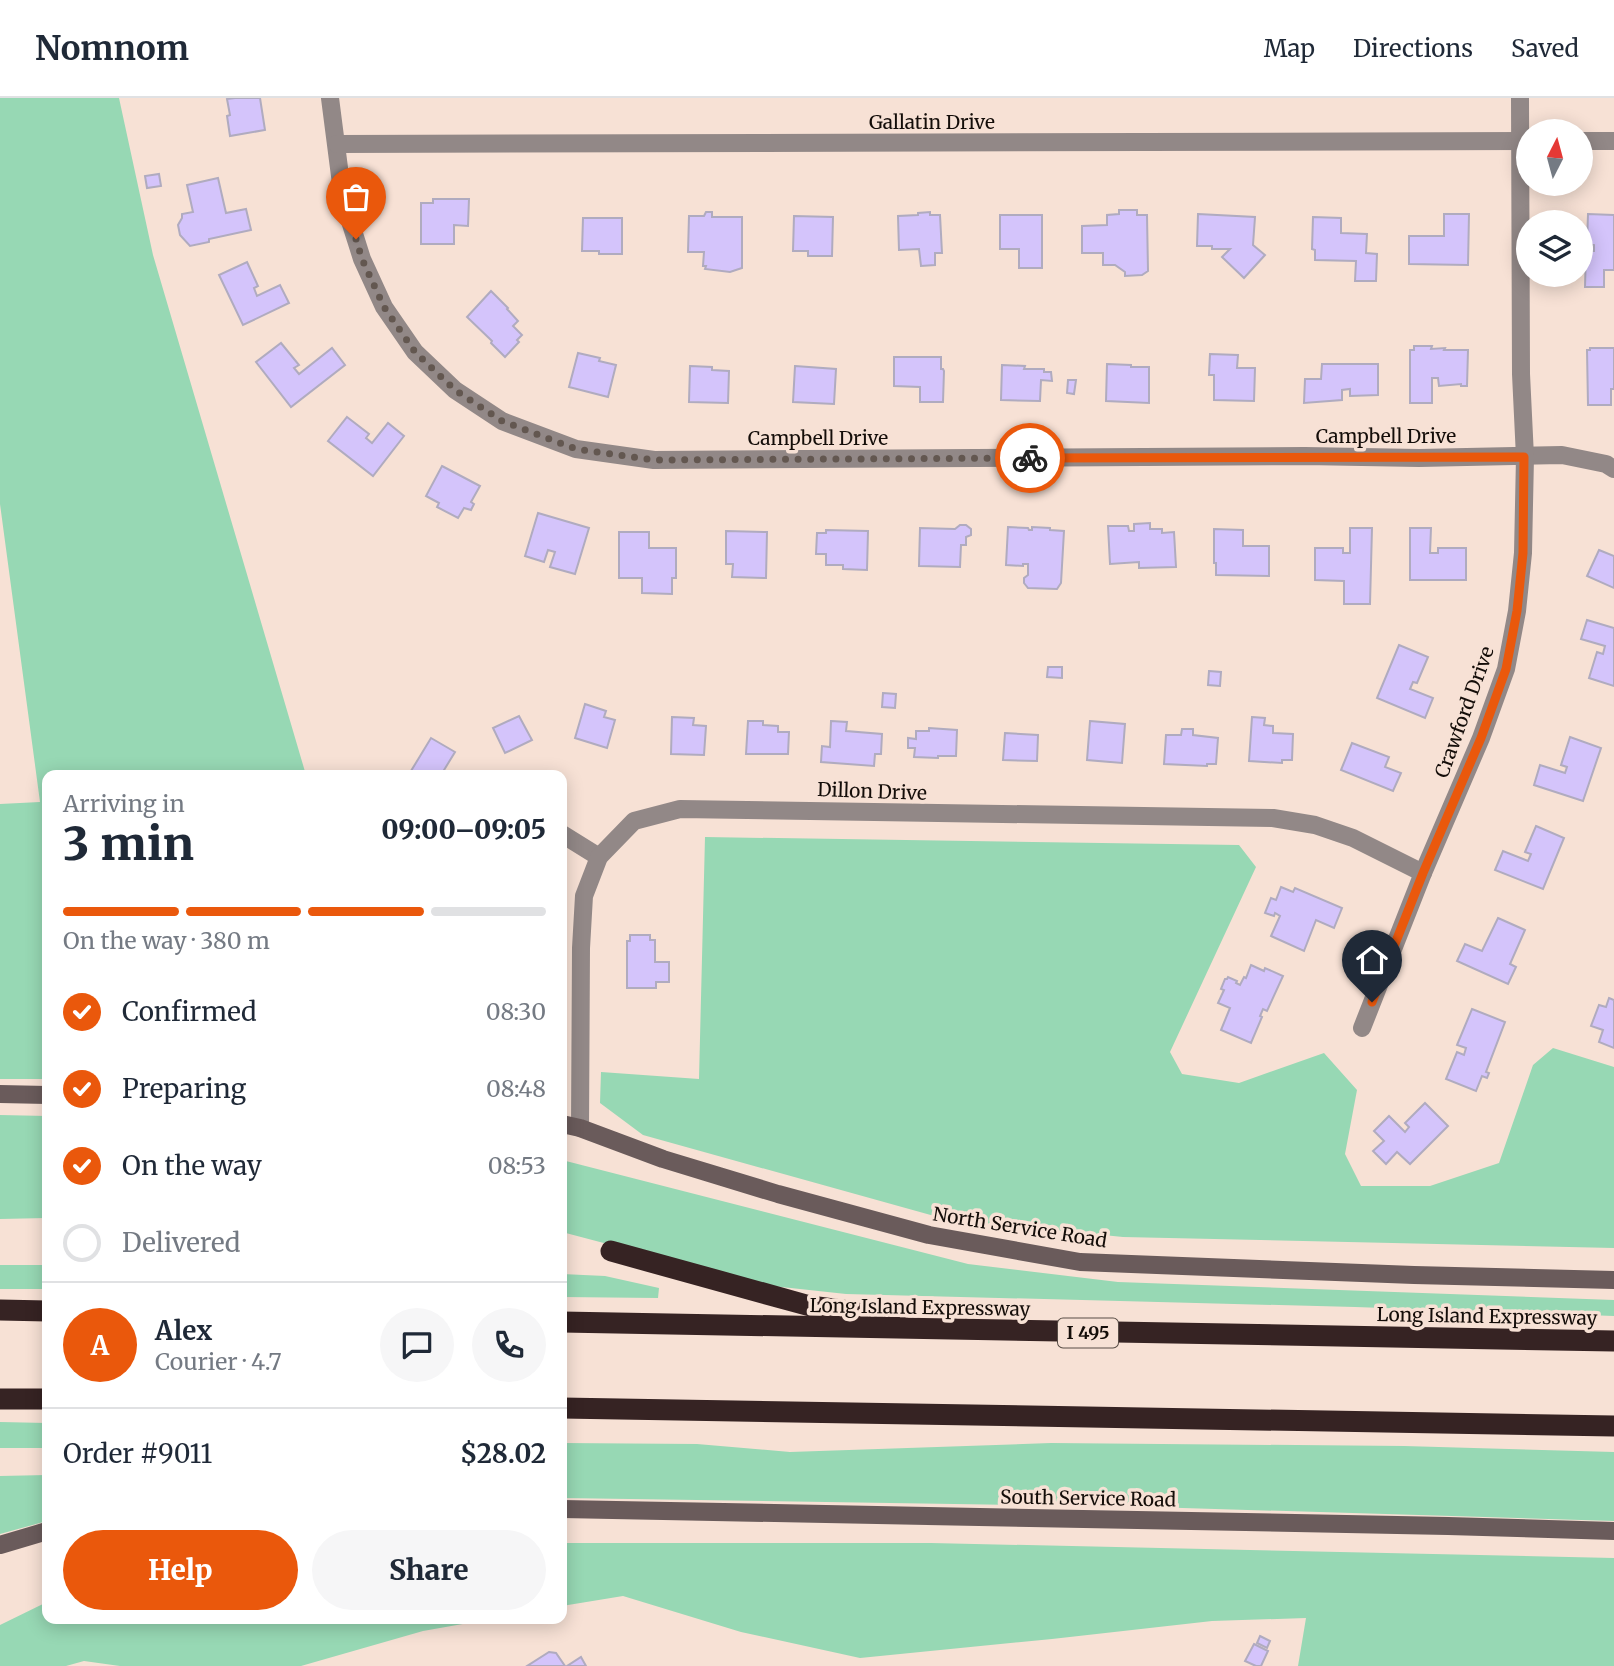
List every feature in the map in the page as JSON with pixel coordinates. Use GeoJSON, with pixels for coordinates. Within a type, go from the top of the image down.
{"type":"FeatureCollection","features":[{"type":"Feature","properties":{"kind":"highway"},"geometry":{"type":"LineString","coordinates":[[611,1251],[810,1306],[998,1331]]}},
{"type":"Feature","properties":{"kind":"highway"},"geometry":{"type":"LineString","coordinates":[[0,1310],[42,1311]]}},
{"type":"Feature","properties":{"kind":"highway","name":"Long Island Expressway"},"geometry":{"type":"LineString","coordinates":[[567,1322],[1614,1341]]}},
{"type":"Feature","properties":{"kind":"highway"},"geometry":{"type":"LineString","coordinates":[[0,1399],[42,1399]]}},
{"type":"Feature","properties":{"kind":"highway"},"geometry":{"type":"LineString","coordinates":[[567,1408],[1614,1426]]}},
{"type":"Feature","properties":{"kind":"main road"},"geometry":{"type":"LineString","coordinates":[[0,1094],[42,1095]]}},
{"type":"Feature","properties":{"kind":"main road","name":"North Service Road"},"geometry":{"type":"LineString","coordinates":[[567,1125],[663,1159],[778,1194],[929,1235],[1080,1262],[1614,1280]]}},
{"type":"Feature","properties":{"kind":"main road","name":"South Service Road"},"geometry":{"type":"LineString","coordinates":[[567,1509],[1448,1525],[1614,1531]]}},
{"type":"Feature","properties":{"kind":"main road"},"geometry":{"type":"LineString","coordinates":[[0,1545],[42,1532]]}},
{"type":"Feature","properties":{"kind":"street","name":"Campbell Drive"},"geometry":{"type":"LineString","coordinates":[[330,98],[343,199],[362,259],[384,307],[415,352],[455,390],[502,421],[576,449],[654,460],[1562,455],[1606,464],[1614,469]]}},
{"type":"Feature","properties":{"kind":"street","name":"Crawford Drive"},"geometry":{"type":"LineString","coordinates":[[1520,98],[1522,119]]}},
{"type":"Feature","properties":{"kind":"street","name":"Gallatin Drive"},"geometry":{"type":"LineString","coordinates":[[337,144],[1516,141]]}},
{"type":"Feature","properties":{"kind":"street"},"geometry":{"type":"LineString","coordinates":[[1593,141],[1614,141]]}},
{"type":"Feature","properties":{"kind":"street","name":"Crawford Drive"},"geometry":{"type":"LineString","coordinates":[[1362,1028],[1423,873],[1481,738],[1506,669],[1517,611],[1523,553],[1521,374],[1523,196]]}},
{"type":"Feature","properties":{"kind":"street","name":"Dillon Drive"},"geometry":{"type":"LineString","coordinates":[[580,1128],[581,948],[584,896],[599,857],[634,821],[680,809],[1273,818],[1315,825],[1353,838],[1423,873]]}},
{"type":"Feature","properties":{"kind":"street"},"geometry":{"type":"LineString","coordinates":[[567,837],[599,857]]}},
{"type":"Feature","properties":{"kind":"green space"},"geometry":{"type":"Polygon","coordinates":[[[0,98],[119,98],[153,255],[305,770],[42,770],[42,1079],[0,1079],[0,804],[40,802],[0,504],[0,98]]]}},
{"type":"Feature","properties":{"kind":"green space"},"geometry":{"type":"Polygon","coordinates":[[[705,837],[1239,845],[1256,867],[1170,1052],[1182,1074],[1239,1083],[1324,1053],[1357,1090],[1345,1154],[1361,1186],[1430,1186],[1499,1163],[1533,1065],[1553,1048],[1614,1067],[1614,1248],[1123,1237],[945,1219],[643,1135],[600,1103],[601,1072],[699,1079],[705,837]]]}},
{"type":"Feature","properties":{"kind":"green space"},"geometry":{"type":"Polygon","coordinates":[[[0,1115],[42,1116],[42,1218],[0,1219],[0,1115]]]}},
{"type":"Feature","properties":{"kind":"green space"},"geometry":{"type":"Polygon","coordinates":[[[567,1161],[968,1264],[1118,1282],[1614,1300],[1614,1316],[846,1294],[763,1285],[567,1233],[567,1161]]]}},
{"type":"Feature","properties":{"kind":"green space"},"geometry":{"type":"Polygon","coordinates":[[[0,1265],[42,1265],[42,1289],[0,1289],[0,1265]]]}},
{"type":"Feature","properties":{"kind":"green space"},"geometry":{"type":"Polygon","coordinates":[[[567,1274],[605,1276],[659,1288],[658,1298],[567,1297],[567,1274]]]}},
{"type":"Feature","properties":{"kind":"green space"},"geometry":{"type":"Polygon","coordinates":[[[0,1422],[42,1423],[42,1448],[0,1448],[0,1422]]]}},
{"type":"Feature","properties":{"kind":"green space"},"geometry":{"type":"Polygon","coordinates":[[[567,1443],[697,1444],[790,1452],[1051,1443],[1404,1446],[1614,1452],[1614,1521],[1150,1507],[567,1498],[567,1443]]]}},
{"type":"Feature","properties":{"kind":"green space"},"geometry":{"type":"Polygon","coordinates":[[[42,1475],[42,1522],[0,1534],[0,1476],[42,1475]]]}},
{"type":"Feature","properties":{"kind":"green space"},"geometry":{"type":"Polygon","coordinates":[[[567,1543],[931,1543],[1614,1558],[1614,1666],[1298,1666],[1306,1618],[1212,1621],[860,1658],[741,1632],[623,1596],[567,1605],[567,1543]]]}},
{"type":"Feature","properties":{"kind":"green space"},"geometry":{"type":"Polygon","coordinates":[[[42,1604],[42,1624],[463,1624],[423,1631],[301,1666],[120,1666],[84,1661],[66,1666],[0,1666],[0,1625],[42,1604]]]}},
{"type":"Feature","properties":{"kind":"building"},"geometry":{"type":"Polygon","coordinates":[[[260,98],[265,130],[230,136],[227,99],[260,98]]]}},
{"type":"Feature","properties":{"kind":"building"},"geometry":{"type":"Polygon","coordinates":[[[159,174],[161,186],[147,188],[145,176],[159,174]]]}},
{"type":"Feature","properties":{"kind":"building"},"geometry":{"type":"Polygon","coordinates":[[[218,178],[226,213],[246,209],[251,230],[190,246],[180,235],[178,225],[182,214],[193,212],[187,185],[218,178]]]}},
{"type":"Feature","properties":{"kind":"building"},"geometry":{"type":"Polygon","coordinates":[[[433,199],[469,199],[468,226],[454,225],[454,244],[421,244],[421,203],[433,203],[433,199]]]}},
{"type":"Feature","properties":{"kind":"building"},"geometry":{"type":"Polygon","coordinates":[[[1119,210],[1137,210],[1137,215],[1147,215],[1148,271],[1142,275],[1125,276],[1125,272],[1115,265],[1103,265],[1103,253],[1082,253],[1082,226],[1107,225],[1107,215],[1119,214],[1119,210]]]}},
{"type":"Feature","properties":{"kind":"building"},"geometry":{"type":"Polygon","coordinates":[[[706,212],[712,212],[712,217],[742,217],[742,268],[730,272],[705,269],[704,252],[688,252],[689,216],[704,216],[706,212]]]}},
{"type":"Feature","properties":{"kind":"building"},"geometry":{"type":"Polygon","coordinates":[[[930,212],[930,215],[940,215],[942,253],[935,253],[935,265],[921,266],[919,249],[899,250],[898,216],[930,212]]]}},
{"type":"Feature","properties":{"kind":"building"},"geometry":{"type":"Polygon","coordinates":[[[1198,214],[1255,217],[1253,245],[1265,255],[1244,278],[1222,257],[1230,249],[1197,246],[1198,214]]]}},
{"type":"Feature","properties":{"kind":"building"},"geometry":{"type":"Polygon","coordinates":[[[1444,214],[1469,214],[1468,265],[1409,264],[1409,236],[1444,236],[1444,214]]]}},
{"type":"Feature","properties":{"kind":"building"},"geometry":{"type":"Polygon","coordinates":[[[1593,214],[1614,215],[1614,270],[1604,270],[1604,287],[1593,287],[1593,214]]]}},
{"type":"Feature","properties":{"kind":"building"},"geometry":{"type":"Polygon","coordinates":[[[1000,215],[1042,215],[1042,268],[1019,268],[1019,249],[1000,249],[1000,215]]]}},
{"type":"Feature","properties":{"kind":"building"},"geometry":{"type":"Polygon","coordinates":[[[794,216],[833,217],[832,256],[808,256],[808,251],[793,251],[794,216]]]}},
{"type":"Feature","properties":{"kind":"building"},"geometry":{"type":"Polygon","coordinates":[[[1313,217],[1341,218],[1341,233],[1367,234],[1366,253],[1377,254],[1376,281],[1355,281],[1356,261],[1315,260],[1315,250],[1312,249],[1313,217]]]}},
{"type":"Feature","properties":{"kind":"building"},"geometry":{"type":"Polygon","coordinates":[[[583,218],[622,218],[622,254],[582,251],[583,218]]]}},
{"type":"Feature","properties":{"kind":"building"},"geometry":{"type":"Polygon","coordinates":[[[247,262],[258,286],[254,288],[257,296],[280,285],[289,303],[243,325],[219,275],[247,262]]]}},
{"type":"Feature","properties":{"kind":"building"},"geometry":{"type":"Polygon","coordinates":[[[491,291],[518,321],[513,326],[522,335],[505,357],[467,317],[491,291]]]}},
{"type":"Feature","properties":{"kind":"building"},"geometry":{"type":"Polygon","coordinates":[[[281,343],[299,365],[294,368],[299,374],[332,348],[345,365],[291,407],[256,362],[281,343]]]}},
{"type":"Feature","properties":{"kind":"building"},"geometry":{"type":"Polygon","coordinates":[[[1414,346],[1468,350],[1467,386],[1439,386],[1438,378],[1432,378],[1432,403],[1410,403],[1410,350],[1414,350],[1414,346]]]}},
{"type":"Feature","properties":{"kind":"building"},"geometry":{"type":"Polygon","coordinates":[[[1614,348],[1614,389],[1611,389],[1611,405],[1588,405],[1587,350],[1614,348]]]}},
{"type":"Feature","properties":{"kind":"building"},"geometry":{"type":"Polygon","coordinates":[[[578,353],[616,365],[608,397],[569,387],[578,353]]]}},
{"type":"Feature","properties":{"kind":"building"},"geometry":{"type":"Polygon","coordinates":[[[1210,354],[1238,355],[1237,368],[1255,368],[1254,401],[1214,400],[1214,375],[1209,375],[1210,354]]]}},
{"type":"Feature","properties":{"kind":"building"},"geometry":{"type":"Polygon","coordinates":[[[894,357],[941,357],[941,369],[944,371],[943,402],[920,402],[920,387],[894,386],[894,357]]]}},
{"type":"Feature","properties":{"kind":"building"},"geometry":{"type":"Polygon","coordinates":[[[1107,364],[1149,367],[1149,403],[1106,401],[1107,364]]]}},
{"type":"Feature","properties":{"kind":"building"},"geometry":{"type":"Polygon","coordinates":[[[1322,364],[1378,364],[1378,395],[1350,396],[1350,389],[1342,390],[1342,400],[1304,403],[1305,379],[1321,379],[1322,364]]]}},
{"type":"Feature","properties":{"kind":"building"},"geometry":{"type":"Polygon","coordinates":[[[1002,365],[1044,369],[1044,372],[1051,372],[1052,381],[1041,380],[1040,401],[1001,400],[1002,365]]]}},
{"type":"Feature","properties":{"kind":"building"},"geometry":{"type":"Polygon","coordinates":[[[690,366],[729,371],[728,403],[689,402],[690,366]]]}},
{"type":"Feature","properties":{"kind":"building"},"geometry":{"type":"Polygon","coordinates":[[[795,366],[836,369],[834,404],[793,402],[795,366]]]}},
{"type":"Feature","properties":{"kind":"building"},"geometry":{"type":"Polygon","coordinates":[[[1068,380],[1076,380],[1074,394],[1067,393],[1068,380]]]}},
{"type":"Feature","properties":{"kind":"building"},"geometry":{"type":"Polygon","coordinates":[[[347,417],[369,434],[366,438],[372,443],[388,423],[404,436],[373,476],[328,441],[347,417]]]}},
{"type":"Feature","properties":{"kind":"building"},"geometry":{"type":"Polygon","coordinates":[[[442,466],[480,486],[471,502],[474,504],[471,510],[464,508],[458,518],[437,507],[439,503],[426,496],[442,466]]]}},
{"type":"Feature","properties":{"kind":"building"},"geometry":{"type":"Polygon","coordinates":[[[538,513],[589,528],[575,574],[550,567],[555,552],[548,550],[544,562],[525,556],[538,513]]]}},
{"type":"Feature","properties":{"kind":"building"},"geometry":{"type":"Polygon","coordinates":[[[1150,523],[1150,529],[1162,529],[1162,533],[1174,532],[1176,567],[1139,568],[1139,562],[1110,564],[1108,526],[1128,526],[1129,531],[1134,531],[1134,524],[1150,523]]]}},
{"type":"Feature","properties":{"kind":"building"},"geometry":{"type":"Polygon","coordinates":[[[960,525],[971,529],[971,535],[966,537],[966,545],[961,545],[960,567],[919,566],[920,528],[955,529],[960,525]]]}},
{"type":"Feature","properties":{"kind":"building"},"geometry":{"type":"Polygon","coordinates":[[[1008,527],[1064,531],[1061,583],[1057,589],[1028,588],[1024,578],[1028,575],[1028,564],[1006,565],[1008,527]]]}},
{"type":"Feature","properties":{"kind":"building"},"geometry":{"type":"Polygon","coordinates":[[[1350,528],[1372,528],[1370,604],[1344,604],[1344,581],[1315,580],[1315,548],[1343,548],[1343,553],[1350,553],[1350,528]]]}},
{"type":"Feature","properties":{"kind":"building"},"geometry":{"type":"Polygon","coordinates":[[[1410,528],[1431,528],[1430,553],[1438,553],[1438,548],[1466,548],[1466,580],[1410,580],[1410,528]]]}},
{"type":"Feature","properties":{"kind":"building"},"geometry":{"type":"Polygon","coordinates":[[[1214,529],[1243,530],[1243,546],[1269,546],[1269,576],[1216,575],[1214,529]]]}},
{"type":"Feature","properties":{"kind":"building"},"geometry":{"type":"Polygon","coordinates":[[[826,530],[868,531],[867,570],[826,565],[826,554],[816,554],[817,533],[826,533],[826,530]]]}},
{"type":"Feature","properties":{"kind":"building"},"geometry":{"type":"Polygon","coordinates":[[[726,531],[767,532],[766,578],[732,577],[733,564],[726,564],[726,531]]]}},
{"type":"Feature","properties":{"kind":"building"},"geometry":{"type":"Polygon","coordinates":[[[619,532],[649,532],[649,548],[676,548],[676,578],[672,578],[672,594],[642,593],[642,578],[619,578],[619,532]]]}},
{"type":"Feature","properties":{"kind":"building"},"geometry":{"type":"Polygon","coordinates":[[[1599,550],[1614,556],[1614,588],[1587,576],[1599,550]]]}},
{"type":"Feature","properties":{"kind":"building"},"geometry":{"type":"Polygon","coordinates":[[[1587,620],[1614,628],[1614,686],[1589,678],[1597,652],[1603,654],[1605,646],[1581,639],[1587,620]]]}},
{"type":"Feature","properties":{"kind":"building"},"geometry":{"type":"Polygon","coordinates":[[[1399,645],[1428,657],[1417,683],[1413,682],[1410,689],[1433,698],[1425,718],[1377,698],[1399,645]]]}},
{"type":"Feature","properties":{"kind":"building"},"geometry":{"type":"Polygon","coordinates":[[[1048,667],[1062,667],[1062,678],[1047,677],[1048,667]]]}},
{"type":"Feature","properties":{"kind":"building"},"geometry":{"type":"Polygon","coordinates":[[[1209,671],[1221,672],[1220,686],[1208,685],[1209,671]]]}},
{"type":"Feature","properties":{"kind":"building"},"geometry":{"type":"Polygon","coordinates":[[[883,693],[896,694],[895,708],[882,707],[883,693]]]}},
{"type":"Feature","properties":{"kind":"building"},"geometry":{"type":"Polygon","coordinates":[[[585,704],[606,711],[604,717],[615,720],[607,748],[575,738],[585,704]]]}},
{"type":"Feature","properties":{"kind":"building"},"geometry":{"type":"Polygon","coordinates":[[[519,716],[532,740],[505,753],[493,728],[519,716]]]}},
{"type":"Feature","properties":{"kind":"building"},"geometry":{"type":"Polygon","coordinates":[[[672,717],[694,718],[693,725],[706,726],[704,755],[671,754],[672,717]]]}},
{"type":"Feature","properties":{"kind":"building"},"geometry":{"type":"Polygon","coordinates":[[[1252,717],[1265,718],[1264,725],[1273,726],[1273,733],[1293,734],[1292,760],[1282,760],[1282,763],[1249,761],[1252,717]]]}},
{"type":"Feature","properties":{"kind":"building"},"geometry":{"type":"Polygon","coordinates":[[[748,721],[763,721],[763,725],[778,726],[778,732],[789,732],[788,754],[746,754],[748,721]]]}},
{"type":"Feature","properties":{"kind":"building"},"geometry":{"type":"Polygon","coordinates":[[[831,721],[847,722],[846,731],[882,734],[881,754],[875,754],[874,766],[821,762],[822,746],[830,747],[831,721]]]}},
{"type":"Feature","properties":{"kind":"building"},"geometry":{"type":"Polygon","coordinates":[[[1090,721],[1125,724],[1122,763],[1087,760],[1090,721]]]}},
{"type":"Feature","properties":{"kind":"building"},"geometry":{"type":"Polygon","coordinates":[[[929,728],[957,730],[956,756],[914,757],[915,748],[908,748],[908,738],[916,739],[916,731],[929,731],[929,728]]]}},
{"type":"Feature","properties":{"kind":"building"},"geometry":{"type":"Polygon","coordinates":[[[1182,729],[1193,729],[1193,735],[1218,738],[1216,764],[1164,764],[1166,735],[1181,735],[1182,729]]]}},
{"type":"Feature","properties":{"kind":"building"},"geometry":{"type":"Polygon","coordinates":[[[1005,733],[1038,735],[1037,761],[1003,760],[1005,733]]]}},
{"type":"Feature","properties":{"kind":"building"},"geometry":{"type":"Polygon","coordinates":[[[1570,737],[1601,748],[1583,801],[1534,785],[1540,765],[1565,773],[1567,767],[1561,765],[1570,737]]]}},
{"type":"Feature","properties":{"kind":"building"},"geometry":{"type":"Polygon","coordinates":[[[431,738],[455,752],[444,770],[412,770],[431,738]]]}},
{"type":"Feature","properties":{"kind":"building"},"geometry":{"type":"Polygon","coordinates":[[[1352,743],[1389,757],[1385,767],[1401,773],[1393,791],[1341,770],[1352,743]]]}},
{"type":"Feature","properties":{"kind":"building"},"geometry":{"type":"Polygon","coordinates":[[[1536,826],[1564,838],[1543,889],[1495,870],[1503,851],[1528,861],[1531,854],[1525,852],[1536,826]]]}},
{"type":"Feature","properties":{"kind":"building"},"geometry":{"type":"Polygon","coordinates":[[[1281,887],[1293,892],[1295,888],[1342,908],[1334,928],[1316,920],[1304,951],[1271,936],[1280,916],[1265,913],[1271,898],[1276,900],[1281,887]]]}},
{"type":"Feature","properties":{"kind":"building"},"geometry":{"type":"Polygon","coordinates":[[[1498,918],[1525,930],[1510,964],[1516,967],[1508,984],[1457,961],[1465,944],[1482,951],[1498,918]]]}},
{"type":"Feature","properties":{"kind":"building"},"geometry":{"type":"Polygon","coordinates":[[[630,935],[650,935],[650,940],[655,940],[655,962],[669,962],[669,982],[656,982],[656,988],[627,988],[627,941],[630,941],[630,935]]]}},
{"type":"Feature","properties":{"kind":"building"},"geometry":{"type":"Polygon","coordinates":[[[1251,965],[1283,976],[1267,1011],[1263,1009],[1251,1043],[1221,1030],[1230,1008],[1218,1003],[1224,990],[1221,989],[1225,979],[1228,977],[1240,985],[1251,965]]]}},
{"type":"Feature","properties":{"kind":"building"},"geometry":{"type":"Polygon","coordinates":[[[1609,998],[1614,1000],[1614,1048],[1599,1042],[1603,1030],[1591,1026],[1599,1005],[1606,1007],[1609,998]]]}},
{"type":"Feature","properties":{"kind":"building"},"geometry":{"type":"Polygon","coordinates":[[[1472,1009],[1505,1022],[1486,1072],[1489,1073],[1487,1078],[1482,1076],[1476,1091],[1446,1079],[1457,1052],[1464,1055],[1466,1048],[1457,1045],[1472,1009]]]}},
{"type":"Feature","properties":{"kind":"building"},"geometry":{"type":"Polygon","coordinates":[[[1425,1103],[1448,1126],[1410,1164],[1397,1152],[1386,1164],[1373,1151],[1384,1141],[1374,1131],[1389,1116],[1405,1132],[1409,1127],[1405,1123],[1425,1103]]]}},
{"type":"Feature","properties":{"kind":"building"},"geometry":{"type":"Polygon","coordinates":[[[1260,1636],[1270,1641],[1267,1648],[1257,1643],[1260,1636]]]}},
{"type":"Feature","properties":{"kind":"building"},"geometry":{"type":"Polygon","coordinates":[[[1254,1644],[1268,1651],[1261,1666],[1245,1661],[1254,1644]]]}},
{"type":"Feature","properties":{"kind":"building"},"geometry":{"type":"Polygon","coordinates":[[[549,1652],[556,1653],[565,1666],[527,1666],[549,1652]]]}},
{"type":"Feature","properties":{"kind":"building"},"geometry":{"type":"Polygon","coordinates":[[[581,1657],[586,1666],[567,1666],[581,1657]]]}},
{"type":"Feature","properties":{"kind":"way so far"},"geometry":{"type":"LineString","coordinates":[[356,239],[384,307],[415,352],[455,390],[502,421],[576,449],[654,460],[1030,458]]}},
{"type":"Feature","properties":{"kind":"route"},"geometry":{"type":"LineString","coordinates":[[1030,458],[1524,457],[1523,553],[1517,611],[1506,669],[1481,738],[1372,1002]]}}]}
